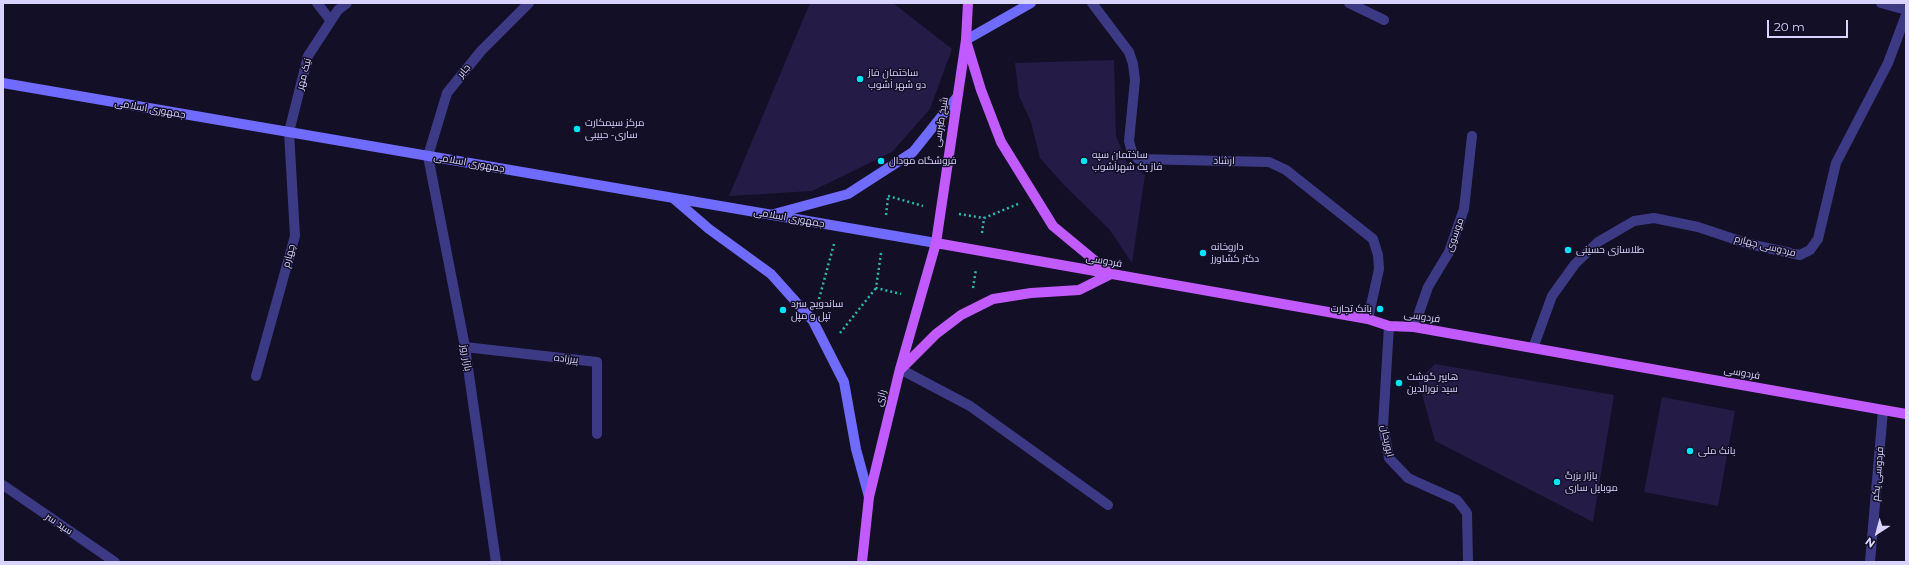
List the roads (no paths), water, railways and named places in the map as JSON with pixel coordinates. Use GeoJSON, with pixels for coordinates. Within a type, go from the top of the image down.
{"type":"FeatureCollection","features":[{"type":"Feature","properties":{"kind":"main road","name":"شیخ طبرسی"},"geometry":{"type":"LineString","coordinates":[[936,243],[966,40],[968,3]]}},
{"type":"Feature","properties":{"kind":"main road"},"geometry":{"type":"LineString","coordinates":[[900,369],[936,334],[961,315],[993,299],[1031,293],[1079,290],[1112,274],[1053,226],[1001,142],[981,90],[966,40],[1031,3]]}},
{"type":"Feature","properties":{"kind":"main road","name":"جمهوری اسلامی"},"geometry":{"type":"LineString","coordinates":[[3,83],[936,243]]}},
{"type":"Feature","properties":{"kind":"main road"},"geometry":{"type":"LineString","coordinates":[[771,215],[848,194],[913,152],[957,97]]}},
{"type":"Feature","properties":{"kind":"main road"},"geometry":{"type":"LineString","coordinates":[[673,198],[709,229],[771,274],[813,321],[844,382],[856,449],[869,497]]}},
{"type":"Feature","properties":{"kind":"main road","name":"فردوسی"},"geometry":{"type":"LineString","coordinates":[[936,243],[1368,319],[1389,326],[1414,327],[1906,414]]}},
{"type":"Feature","properties":{"kind":"main road","name":"رازی"},"geometry":{"type":"LineString","coordinates":[[862,562],[869,497],[900,369],[936,243]]}},
{"type":"Feature","properties":{"kind":"street"},"geometry":{"type":"LineString","coordinates":[[317,3],[331,21]]}},
{"type":"Feature","properties":{"kind":"street","name":"نیک مهر"},"geometry":{"type":"LineString","coordinates":[[289,132],[308,56],[338,10],[347,3]]}},
{"type":"Feature","properties":{"kind":"street","name":"جابر"},"geometry":{"type":"LineString","coordinates":[[428,156],[447,93],[481,51],[529,3]]}},
{"type":"Feature","properties":{"kind":"street","name":"ارشاد"},"geometry":{"type":"LineString","coordinates":[[1092,3],[1129,52],[1133,64],[1134,80],[1129,141],[1132,152],[1138,159],[1269,162],[1286,170],[1373,239],[1378,255],[1379,269],[1368,319]]}},
{"type":"Feature","properties":{"kind":"street"},"geometry":{"type":"LineString","coordinates":[[1349,3],[1384,20]]}},
{"type":"Feature","properties":{"kind":"street"},"geometry":{"type":"LineString","coordinates":[[1881,3],[1906,10]]}},
{"type":"Feature","properties":{"kind":"street","name":"فردوسی چهارم"},"geometry":{"type":"LineString","coordinates":[[1533,348],[1552,296],[1575,264],[1598,242],[1634,221],[1654,218],[1698,227],[1748,244],[1800,255],[1810,250],[1818,238],[1836,163],[1888,63],[1906,15]]}},
{"type":"Feature","properties":{"kind":"street","name":"چهارم"},"geometry":{"type":"LineString","coordinates":[[256,376],[295,236],[289,132]]}},
{"type":"Feature","properties":{"kind":"street","name":"موسوی"},"geometry":{"type":"LineString","coordinates":[[1414,327],[1428,287],[1449,252],[1464,209],[1472,136]]}},
{"type":"Feature","properties":{"kind":"street","name":"بازار روز"},"geometry":{"type":"LineString","coordinates":[[428,156],[465,347],[496,562]]}},
{"type":"Feature","properties":{"kind":"street","name":"ابوریحان"},"geometry":{"type":"LineString","coordinates":[[1389,326],[1383,426],[1389,458],[1408,478],[1457,500],[1467,513],[1468,562]]}},
{"type":"Feature","properties":{"kind":"street","name":"پیرزاده"},"geometry":{"type":"LineString","coordinates":[[465,347],[597,362],[597,434]]}},
{"type":"Feature","properties":{"kind":"street"},"geometry":{"type":"LineString","coordinates":[[900,369],[970,406],[1108,505]]}},
{"type":"Feature","properties":{"kind":"street","name":"فردوسی یکم"},"geometry":{"type":"LineString","coordinates":[[1870,562],[1883,410]]}},
{"type":"Feature","properties":{"kind":"street","name":"سید سر"},"geometry":{"type":"LineString","coordinates":[[3,486],[116,562]]}},
{"type":"Feature","properties":{"kind":"place","name":"ساختمان فاز دو شهر آشوب"},"geometry":{"type":"Point","coordinates":[860,79]}},
{"type":"Feature","properties":{"kind":"place","name":"مرکز سیمکارت ساری- حبیبی"},"geometry":{"type":"Point","coordinates":[577,129]}},
{"type":"Feature","properties":{"kind":"place","name":"فروشگاه مودال"},"geometry":{"type":"Point","coordinates":[881,161]}},
{"type":"Feature","properties":{"kind":"place","name":"ساختمان سپه فاز یک شهرآشوب"},"geometry":{"type":"Point","coordinates":[1084,161]}},
{"type":"Feature","properties":{"kind":"place","name":"طلاسازی حسینی"},"geometry":{"type":"Point","coordinates":[1568,250]}},
{"type":"Feature","properties":{"kind":"place","name":"داروخانه دکتر کشاورز"},"geometry":{"type":"Point","coordinates":[1203,253]}},
{"type":"Feature","properties":{"kind":"place","name":"بانک تجارت"},"geometry":{"type":"Point","coordinates":[1380,309]}},
{"type":"Feature","properties":{"kind":"place","name":"ساندویچ سرد تپل و مپل"},"geometry":{"type":"Point","coordinates":[783,310]}},
{"type":"Feature","properties":{"kind":"place","name":"هایپر گوشت سید نورالدین"},"geometry":{"type":"Point","coordinates":[1399,383]}},
{"type":"Feature","properties":{"kind":"place","name":"بانک ملی"},"geometry":{"type":"Point","coordinates":[1690,451]}},
{"type":"Feature","properties":{"kind":"place","name":"بازار بزرگ موبایل ساری"},"geometry":{"type":"Point","coordinates":[1557,482]}}]}
